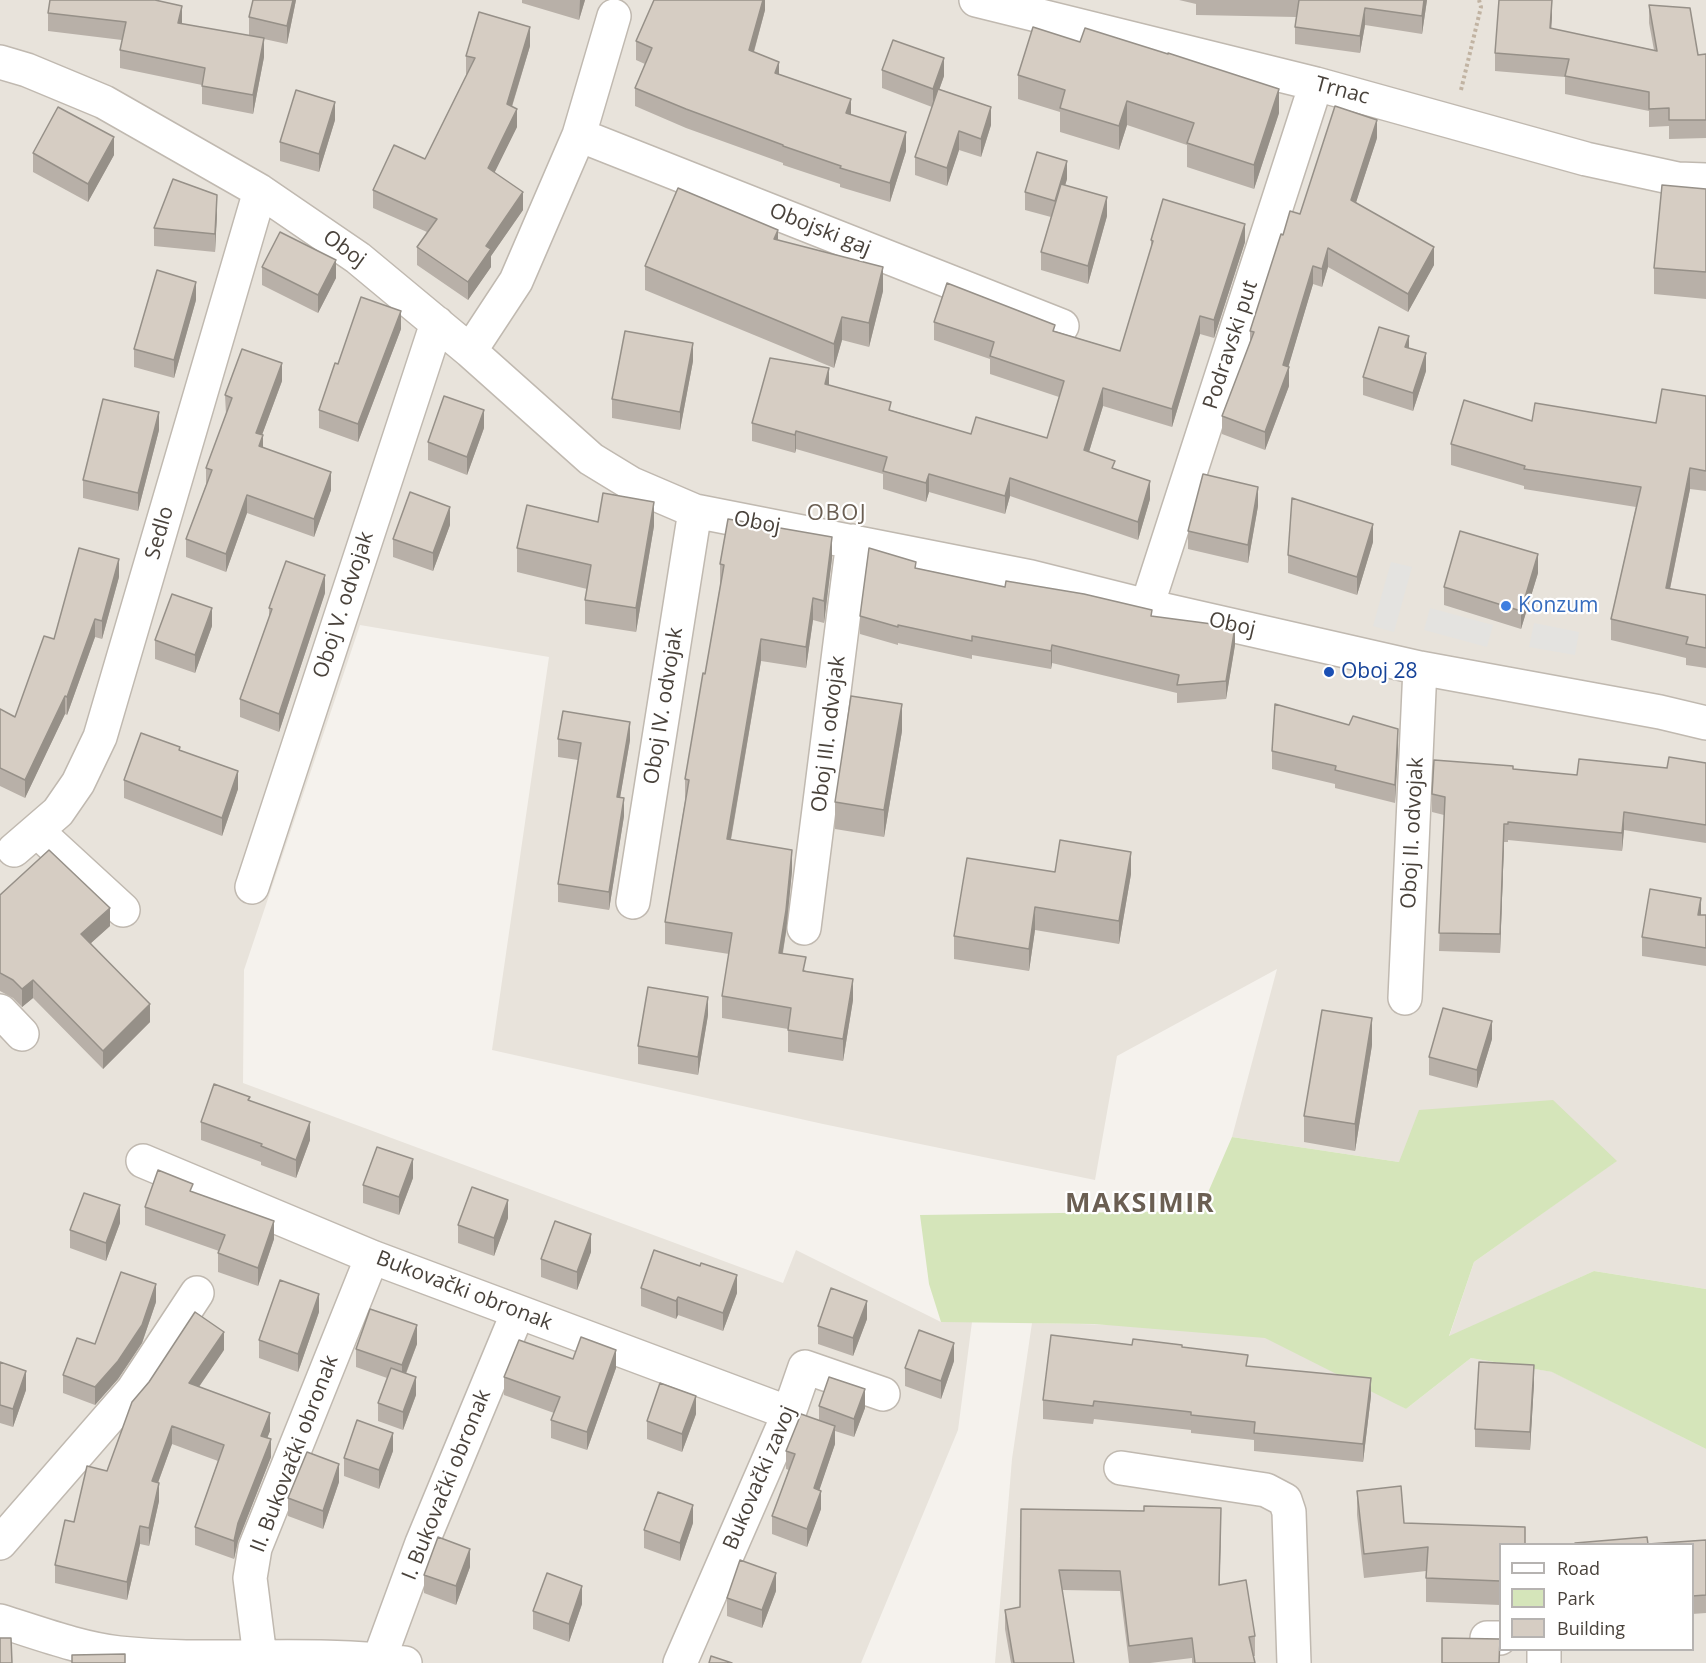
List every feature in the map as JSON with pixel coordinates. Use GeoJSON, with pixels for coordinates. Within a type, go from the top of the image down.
{"type":"FeatureCollection","features":[{"type":"Feature","properties":{"kind":"street","name":"Trnac"},"geometry":{"type":"LineString","coordinates":[[976,0],[1316,84],[1453,120],[1586,159],[1678,179],[1706,180]]}},
{"type":"Feature","properties":{"kind":"street"},"geometry":{"type":"LineString","coordinates":[[470,351],[516,282],[579,135],[614,16]]}},
{"type":"Feature","properties":{"kind":"street","name":"Oboj"},"geometry":{"type":"LineString","coordinates":[[0,62],[27,70],[104,102],[261,191],[358,258],[470,351],[591,459],[632,484],[695,511],[1030,577],[1420,668],[1660,712],[1706,723]]}},
{"type":"Feature","properties":{"kind":"street","name":"Podravski put"},"geometry":{"type":"LineString","coordinates":[[1147,606],[1316,84]]}},
{"type":"Feature","properties":{"kind":"street","name":"Obojski gaj"},"geometry":{"type":"LineString","coordinates":[[579,135],[1062,326]]}},
{"type":"Feature","properties":{"kind":"street","name":"Sedlo"},"geometry":{"type":"LineString","coordinates":[[123,910],[25,840],[58,812],[78,783],[100,737],[261,191]]}},
{"type":"Feature","properties":{"kind":"street","name":"Oboj V. odvojak"},"geometry":{"type":"LineString","coordinates":[[252,887],[436,323]]}},
{"type":"Feature","properties":{"kind":"street","name":"Oboj IV. odvojak"},"geometry":{"type":"LineString","coordinates":[[633,902],[695,511]]}},
{"type":"Feature","properties":{"kind":"street","name":"Oboj III. odvojak"},"geometry":{"type":"LineString","coordinates":[[804,928],[853,541]]}},
{"type":"Feature","properties":{"kind":"street","name":"Oboj II. odvojak"},"geometry":{"type":"LineString","coordinates":[[1405,998],[1420,668]]}},
{"type":"Feature","properties":{"kind":"street","name":"Bukovački obronak"},"geometry":{"type":"LineString","coordinates":[[143,1161],[372,1257],[789,1413]]}},
{"type":"Feature","properties":{"kind":"street","name":"II. Bukovački obronak"},"geometry":{"type":"LineString","coordinates":[[260,1657],[250,1578],[255,1548],[372,1257]]}},
{"type":"Feature","properties":{"kind":"street"},"geometry":{"type":"LineString","coordinates":[[0,1543],[133,1390],[196,1293]]}},
{"type":"Feature","properties":{"kind":"street","name":"I. Bukovački obronak"},"geometry":{"type":"LineString","coordinates":[[392,1661],[422,1543],[518,1312]]}},
{"type":"Feature","properties":{"kind":"street","name":"Bukovački zavoj"},"geometry":{"type":"LineString","coordinates":[[680,1663],[789,1413],[805,1367],[883,1394]]}},
{"type":"Feature","properties":{"kind":"street"},"geometry":{"type":"LineString","coordinates":[[1121,1468],[1266,1490],[1285,1500],[1289,1512],[1294,1663]]}},
{"type":"Feature","properties":{"kind":"street"},"geometry":{"type":"LineString","coordinates":[[0,1621],[72,1643],[118,1653],[215,1659],[292,1656],[392,1661]]}},
{"type":"Feature","properties":{"kind":"path"},"geometry":{"type":"LineString","coordinates":[[1453,120],[1481,7],[1479,0]]}},
{"type":"Feature","properties":{"kind":"shaded area"},"geometry":{"type":"Polygon","coordinates":[[[0,0],[1706,0],[1706,1289],[1594,1271],[1449,1337],[1474,1262],[1616,1161],[1399,1162],[1232,1137],[1277,969],[1117,1056],[1095,1180],[823,1124],[492,1050],[549,657],[360,625],[244,970],[243,1083],[783,1283],[796,1250],[941,1322],[972,1322],[958,1430],[861,1663],[0,1663],[0,0]]]}},
{"type":"Feature","properties":{"kind":"shaded area"},"geometry":{"type":"Polygon","coordinates":[[[1391,562],[1412,567],[1394,632],[1373,626],[1391,562]]]}},
{"type":"Feature","properties":{"kind":"shaded area"},"geometry":{"type":"Polygon","coordinates":[[[1430,608],[1493,625],[1487,647],[1424,630],[1430,608]]]}},
{"type":"Feature","properties":{"kind":"shaded area"},"geometry":{"type":"Polygon","coordinates":[[[1534,623],[1579,632],[1575,655],[1529,647],[1534,623]]]}},
{"type":"Feature","properties":{"kind":"shaded area"},"geometry":{"type":"Polygon","coordinates":[[[1032,1323],[1269,1328],[1406,1409],[1471,1358],[1553,1372],[1706,1449],[1706,1663],[995,1663],[1012,1459],[1032,1323]]]}},
{"type":"Feature","properties":{"kind":"green space"},"geometry":{"type":"Polygon","coordinates":[[[1553,1100],[1617,1161],[1474,1262],[1449,1336],[1594,1271],[1706,1289],[1706,1449],[1552,1372],[1471,1358],[1406,1409],[1265,1338],[1094,1324],[941,1322],[929,1284],[920,1215],[1200,1211],[1232,1137],[1399,1162],[1419,1110],[1553,1100]]]}},
{"type":"Feature","properties":{"kind":"building"},"geometry":{"type":"Polygon","coordinates":[[[50,0],[155,0],[182,6],[178,23],[264,38],[253,95],[202,86],[205,68],[120,50],[126,22],[48,13],[50,0]]]}},
{"type":"Feature","properties":{"kind":"building"},"geometry":{"type":"Polygon","coordinates":[[[253,0],[293,0],[287,26],[249,17],[253,0]]]}},
{"type":"Feature","properties":{"kind":"building"},"geometry":{"type":"Polygon","coordinates":[[[654,0],[763,0],[749,50],[779,62],[775,73],[851,99],[846,113],[906,132],[890,183],[840,168],[841,166],[783,146],[635,88],[652,48],[636,41],[654,0]]]}},
{"type":"Feature","properties":{"kind":"building"},"geometry":{"type":"Polygon","coordinates":[[[1299,0],[1424,0],[1422,16],[1365,8],[1360,36],[1295,27],[1299,0]]]}},
{"type":"Feature","properties":{"kind":"building"},"geometry":{"type":"Polygon","coordinates":[[[1499,0],[1552,0],[1550,28],[1657,51],[1649,5],[1690,8],[1698,55],[1706,54],[1706,120],[1669,120],[1669,108],[1649,109],[1649,92],[1565,76],[1569,59],[1495,53],[1499,0]]]}},
{"type":"Feature","properties":{"kind":"building"},"geometry":{"type":"Polygon","coordinates":[[[479,12],[530,27],[507,104],[517,109],[488,168],[523,192],[486,246],[491,249],[468,282],[417,247],[437,219],[373,190],[394,145],[425,159],[475,58],[466,56],[479,12]]]}},
{"type":"Feature","properties":{"kind":"building"},"geometry":{"type":"Polygon","coordinates":[[[1033,27],[1080,42],[1085,28],[1279,89],[1254,165],[1187,143],[1194,123],[1127,101],[1119,126],[1060,108],[1065,90],[1018,75],[1033,27]]]}},
{"type":"Feature","properties":{"kind":"building"},"geometry":{"type":"Polygon","coordinates":[[[893,40],[944,58],[933,89],[882,70],[893,40]]]}},
{"type":"Feature","properties":{"kind":"building"},"geometry":{"type":"Polygon","coordinates":[[[938,89],[991,107],[981,139],[959,131],[947,168],[915,157],[938,89]]]}},
{"type":"Feature","properties":{"kind":"building"},"geometry":{"type":"Polygon","coordinates":[[[296,90],[335,102],[319,154],[280,142],[296,90]]]}},
{"type":"Feature","properties":{"kind":"building"},"geometry":{"type":"Polygon","coordinates":[[[1335,106],[1377,120],[1351,200],[1434,247],[1408,294],[1328,248],[1322,269],[1313,266],[1283,365],[1289,367],[1265,432],[1222,416],[1254,332],[1250,331],[1281,234],[1283,235],[1290,211],[1300,214],[1335,106]]]}},
{"type":"Feature","properties":{"kind":"building"},"geometry":{"type":"Polygon","coordinates":[[[58,107],[114,137],[88,184],[33,153],[58,107]]]}},
{"type":"Feature","properties":{"kind":"building"},"geometry":{"type":"Polygon","coordinates":[[[1037,152],[1067,161],[1055,201],[1025,192],[1037,152]]]}},
{"type":"Feature","properties":{"kind":"building"},"geometry":{"type":"Polygon","coordinates":[[[173,179],[217,195],[215,234],[154,228],[173,179]]]}},
{"type":"Feature","properties":{"kind":"building"},"geometry":{"type":"Polygon","coordinates":[[[1061,184],[1107,197],[1088,266],[1041,252],[1061,184]]]}},
{"type":"Feature","properties":{"kind":"building"},"geometry":{"type":"Polygon","coordinates":[[[1662,185],[1706,189],[1706,272],[1654,268],[1662,185]]]}},
{"type":"Feature","properties":{"kind":"building"},"geometry":{"type":"Polygon","coordinates":[[[678,188],[778,230],[774,239],[883,267],[869,323],[842,317],[834,344],[645,266],[678,188]]]}},
{"type":"Feature","properties":{"kind":"building"},"geometry":{"type":"Polygon","coordinates":[[[1163,199],[1245,224],[1214,320],[1200,316],[1172,409],[1103,388],[1084,450],[1115,461],[1112,468],[1150,481],[1138,522],[1010,478],[1005,496],[929,474],[926,483],[883,471],[887,457],[796,431],[795,435],[752,423],[770,358],[829,368],[825,384],[891,402],[889,410],[971,434],[976,417],[1047,438],[1064,381],[990,356],[994,342],[934,322],[947,283],[1055,325],[1053,331],[1120,351],[1153,241],[1151,240],[1163,199]]]}},
{"type":"Feature","properties":{"kind":"building"},"geometry":{"type":"Polygon","coordinates":[[[280,232],[336,260],[318,295],[262,267],[280,232]]]}},
{"type":"Feature","properties":{"kind":"building"},"geometry":{"type":"Polygon","coordinates":[[[157,270],[196,282],[174,360],[134,349],[157,270]]]}},
{"type":"Feature","properties":{"kind":"building"},"geometry":{"type":"Polygon","coordinates":[[[361,297],[401,311],[358,424],[319,410],[361,297]]]}},
{"type":"Feature","properties":{"kind":"building"},"geometry":{"type":"Polygon","coordinates":[[[1379,327],[1409,336],[1405,347],[1426,353],[1413,393],[1363,377],[1379,327]]]}},
{"type":"Feature","properties":{"kind":"building"},"geometry":{"type":"Polygon","coordinates":[[[625,331],[693,343],[680,412],[612,399],[625,331]]]}},
{"type":"Feature","properties":{"kind":"building"},"geometry":{"type":"Polygon","coordinates":[[[242,349],[282,363],[256,433],[263,435],[259,446],[331,472],[314,519],[247,495],[226,554],[186,539],[212,470],[206,468],[232,398],[225,395],[242,349]]]}},
{"type":"Feature","properties":{"kind":"building"},"geometry":{"type":"Polygon","coordinates":[[[1662,389],[1706,396],[1706,471],[1690,468],[1666,588],[1706,595],[1706,648],[1686,644],[1688,637],[1611,619],[1641,487],[1524,469],[1525,466],[1451,444],[1464,400],[1532,421],[1535,403],[1656,423],[1662,389]]]}},
{"type":"Feature","properties":{"kind":"building"},"geometry":{"type":"Polygon","coordinates":[[[444,396],[484,410],[467,457],[428,442],[444,396]]]}},
{"type":"Feature","properties":{"kind":"building"},"geometry":{"type":"Polygon","coordinates":[[[103,399],[159,412],[138,493],[83,480],[103,399]]]}},
{"type":"Feature","properties":{"kind":"building"},"geometry":{"type":"Polygon","coordinates":[[[1203,474],[1258,487],[1248,545],[1188,531],[1203,474]]]}},
{"type":"Feature","properties":{"kind":"building"},"geometry":{"type":"Polygon","coordinates":[[[410,492],[450,507],[433,553],[393,539],[410,492]]]}},
{"type":"Feature","properties":{"kind":"building"},"geometry":{"type":"Polygon","coordinates":[[[603,493],[654,502],[636,608],[585,600],[591,565],[517,548],[527,505],[598,522],[603,493]]]}},
{"type":"Feature","properties":{"kind":"building"},"geometry":{"type":"Polygon","coordinates":[[[1292,498],[1373,524],[1357,577],[1288,555],[1292,498]]]}},
{"type":"Feature","properties":{"kind":"building"},"geometry":{"type":"Polygon","coordinates":[[[728,519],[832,537],[824,601],[813,598],[806,647],[761,639],[727,839],[792,850],[779,953],[806,957],[803,971],[853,979],[843,1039],[788,1030],[791,1008],[722,996],[732,933],[665,922],[689,780],[685,779],[724,565],[720,564],[728,519]]]}},
{"type":"Feature","properties":{"kind":"building"},"geometry":{"type":"Polygon","coordinates":[[[1460,531],[1538,554],[1521,611],[1444,587],[1460,531]]]}},
{"type":"Feature","properties":{"kind":"building"},"geometry":{"type":"Polygon","coordinates":[[[79,548],[119,559],[102,621],[95,619],[67,697],[65,696],[25,780],[0,768],[0,709],[15,717],[44,636],[54,639],[79,548]]]}},
{"type":"Feature","properties":{"kind":"building"},"geometry":{"type":"Polygon","coordinates":[[[869,548],[916,562],[915,568],[1005,587],[1006,581],[1084,594],[1152,610],[1151,616],[1235,627],[1226,681],[1177,685],[1179,675],[1052,645],[1051,651],[972,636],[972,641],[898,625],[898,627],[860,616],[869,548]]]}},
{"type":"Feature","properties":{"kind":"building"},"geometry":{"type":"Polygon","coordinates":[[[286,561],[325,575],[279,714],[240,699],[272,609],[269,608],[286,561]]]}},
{"type":"Feature","properties":{"kind":"building"},"geometry":{"type":"Polygon","coordinates":[[[172,594],[212,608],[195,655],[155,640],[172,594]]]}},
{"type":"Feature","properties":{"kind":"building"},"geometry":{"type":"Polygon","coordinates":[[[851,696],[902,704],[884,810],[835,802],[851,696]]]}},
{"type":"Feature","properties":{"kind":"building"},"geometry":{"type":"Polygon","coordinates":[[[1275,704],[1349,725],[1353,716],[1398,729],[1395,785],[1335,770],[1336,766],[1272,751],[1275,704]]]}},
{"type":"Feature","properties":{"kind":"building"},"geometry":{"type":"Polygon","coordinates":[[[563,711],[630,722],[617,797],[624,798],[609,892],[558,884],[581,743],[558,739],[563,711]]]}},
{"type":"Feature","properties":{"kind":"building"},"geometry":{"type":"Polygon","coordinates":[[[141,733],[180,747],[179,750],[238,771],[222,818],[124,780],[141,733]]]}},
{"type":"Feature","properties":{"kind":"building"},"geometry":{"type":"Polygon","coordinates":[[[1669,757],[1706,763],[1706,825],[1624,812],[1622,833],[1508,822],[1504,824],[1500,934],[1439,933],[1445,797],[1432,794],[1434,760],[1513,766],[1513,769],[1577,775],[1579,759],[1667,768],[1669,757]]]}},
{"type":"Feature","properties":{"kind":"building"},"geometry":{"type":"Polygon","coordinates":[[[1060,840],[1131,852],[1119,921],[1035,907],[1029,949],[954,936],[967,858],[1055,872],[1060,840]]]}},
{"type":"Feature","properties":{"kind":"building"},"geometry":{"type":"Polygon","coordinates":[[[49,850],[110,908],[81,934],[150,1004],[103,1051],[33,980],[22,989],[13,980],[0,973],[0,895],[49,850]]]}},
{"type":"Feature","properties":{"kind":"building"},"geometry":{"type":"Polygon","coordinates":[[[1650,889],[1701,898],[1698,915],[1706,915],[1706,948],[1642,937],[1650,889]]]}},
{"type":"Feature","properties":{"kind":"building"},"geometry":{"type":"Polygon","coordinates":[[[648,987],[708,997],[698,1057],[638,1046],[648,987]]]}},
{"type":"Feature","properties":{"kind":"building"},"geometry":{"type":"Polygon","coordinates":[[[1443,1008],[1492,1021],[1477,1070],[1429,1057],[1443,1008]]]}},
{"type":"Feature","properties":{"kind":"building"},"geometry":{"type":"Polygon","coordinates":[[[1322,1010],[1372,1018],[1355,1124],[1304,1116],[1322,1010]]]}},
{"type":"Feature","properties":{"kind":"building"},"geometry":{"type":"Polygon","coordinates":[[[214,1084],[250,1097],[248,1100],[310,1122],[296,1160],[261,1146],[262,1144],[201,1122],[214,1084]]]}},
{"type":"Feature","properties":{"kind":"building"},"geometry":{"type":"Polygon","coordinates":[[[377,1147],[413,1159],[399,1197],[363,1185],[377,1147]]]}},
{"type":"Feature","properties":{"kind":"building"},"geometry":{"type":"Polygon","coordinates":[[[158,1170],[193,1184],[190,1191],[274,1221],[258,1268],[218,1253],[225,1235],[145,1207],[158,1170]]]}},
{"type":"Feature","properties":{"kind":"building"},"geometry":{"type":"Polygon","coordinates":[[[472,1187],[508,1200],[494,1238],[458,1225],[472,1187]]]}},
{"type":"Feature","properties":{"kind":"building"},"geometry":{"type":"Polygon","coordinates":[[[84,1193],[120,1205],[106,1243],[70,1230],[84,1193]]]}},
{"type":"Feature","properties":{"kind":"building"},"geometry":{"type":"Polygon","coordinates":[[[555,1221],[591,1234],[577,1272],[541,1259],[555,1221]]]}},
{"type":"Feature","properties":{"kind":"building"},"geometry":{"type":"Polygon","coordinates":[[[654,1250],[700,1266],[701,1263],[737,1275],[723,1313],[678,1297],[676,1301],[641,1288],[654,1250]]]}},
{"type":"Feature","properties":{"kind":"building"},"geometry":{"type":"Polygon","coordinates":[[[121,1272],[156,1284],[142,1325],[118,1361],[95,1387],[63,1375],[77,1338],[95,1344],[121,1272]]]}},
{"type":"Feature","properties":{"kind":"building"},"geometry":{"type":"Polygon","coordinates":[[[280,1280],[319,1294],[298,1354],[259,1340],[280,1280]]]}},
{"type":"Feature","properties":{"kind":"building"},"geometry":{"type":"Polygon","coordinates":[[[831,1288],[867,1301],[853,1338],[818,1326],[831,1288]]]}},
{"type":"Feature","properties":{"kind":"building"},"geometry":{"type":"Polygon","coordinates":[[[370,1309],[417,1325],[402,1365],[356,1349],[370,1309]]]}},
{"type":"Feature","properties":{"kind":"building"},"geometry":{"type":"Polygon","coordinates":[[[195,1312],[224,1332],[189,1383],[270,1413],[261,1436],[271,1439],[238,1523],[234,1541],[195,1527],[224,1445],[172,1426],[152,1481],[159,1483],[149,1528],[140,1526],[127,1582],[55,1565],[65,1520],[74,1522],[87,1466],[107,1471],[132,1402],[149,1382],[195,1312]]]}},
{"type":"Feature","properties":{"kind":"building"},"geometry":{"type":"Polygon","coordinates":[[[919,1330],[954,1343],[941,1381],[905,1368],[919,1330]]]}},
{"type":"Feature","properties":{"kind":"building"},"geometry":{"type":"Polygon","coordinates":[[[1051,1335],[1132,1345],[1133,1339],[1182,1345],[1182,1347],[1248,1355],[1246,1366],[1371,1378],[1363,1444],[1254,1433],[1255,1422],[1191,1415],[1191,1412],[1094,1401],[1093,1406],[1043,1400],[1051,1335]]]}},
{"type":"Feature","properties":{"kind":"building"},"geometry":{"type":"Polygon","coordinates":[[[581,1337],[616,1350],[587,1432],[551,1420],[560,1397],[504,1377],[519,1340],[573,1359],[581,1337]]]}},
{"type":"Feature","properties":{"kind":"building"},"geometry":{"type":"Polygon","coordinates":[[[0,1362],[26,1371],[13,1409],[0,1405],[0,1362]]]}},
{"type":"Feature","properties":{"kind":"building"},"geometry":{"type":"Polygon","coordinates":[[[1479,1362],[1534,1365],[1530,1432],[1475,1429],[1479,1362]]]}},
{"type":"Feature","properties":{"kind":"building"},"geometry":{"type":"Polygon","coordinates":[[[391,1368],[416,1377],[403,1412],[378,1403],[391,1368]]]}},
{"type":"Feature","properties":{"kind":"building"},"geometry":{"type":"Polygon","coordinates":[[[829,1377],[865,1389],[854,1419],[819,1406],[829,1377]]]}},
{"type":"Feature","properties":{"kind":"building"},"geometry":{"type":"Polygon","coordinates":[[[660,1383],[696,1396],[682,1434],[647,1421],[660,1383]]]}},
{"type":"Feature","properties":{"kind":"building"},"geometry":{"type":"Polygon","coordinates":[[[801,1414],[835,1426],[814,1488],[821,1491],[807,1529],[772,1516],[795,1454],[786,1451],[801,1414]]]}},
{"type":"Feature","properties":{"kind":"building"},"geometry":{"type":"Polygon","coordinates":[[[357,1420],[393,1433],[379,1470],[344,1458],[357,1420]]]}},
{"type":"Feature","properties":{"kind":"building"},"geometry":{"type":"Polygon","coordinates":[[[307,1452],[339,1464],[323,1511],[288,1498],[307,1452]]]}},
{"type":"Feature","properties":{"kind":"building"},"geometry":{"type":"Polygon","coordinates":[[[1401,1486],[1404,1523],[1525,1527],[1525,1543],[1499,1543],[1499,1581],[1426,1578],[1428,1547],[1364,1554],[1357,1491],[1401,1486]]]}},
{"type":"Feature","properties":{"kind":"building"},"geometry":{"type":"Polygon","coordinates":[[[658,1492],[693,1505],[680,1543],[644,1530],[658,1492]]]}},
{"type":"Feature","properties":{"kind":"building"},"geometry":{"type":"Polygon","coordinates":[[[1144,1506],[1221,1508],[1219,1585],[1246,1580],[1255,1636],[1249,1637],[1255,1663],[1195,1663],[1192,1638],[1129,1646],[1120,1571],[1059,1570],[1074,1663],[1014,1663],[1005,1610],[1020,1607],[1021,1509],[1144,1511],[1144,1506]]]}},
{"type":"Feature","properties":{"kind":"building"},"geometry":{"type":"Polygon","coordinates":[[[438,1537],[470,1549],[456,1586],[424,1575],[438,1537]]]}},
{"type":"Feature","properties":{"kind":"building"},"geometry":{"type":"Polygon","coordinates":[[[1647,1537],[1648,1543],[1575,1543],[1647,1537]]]}},
{"type":"Feature","properties":{"kind":"building"},"geometry":{"type":"Polygon","coordinates":[[[1706,1540],[1706,1595],[1694,1596],[1694,1543],[1662,1543],[1706,1540]]]}},
{"type":"Feature","properties":{"kind":"building"},"geometry":{"type":"Polygon","coordinates":[[[740,1560],[776,1573],[762,1610],[727,1598],[740,1560]]]}},
{"type":"Feature","properties":{"kind":"building"},"geometry":{"type":"Polygon","coordinates":[[[547,1573],[582,1586],[569,1624],[533,1611],[547,1573]]]}},
{"type":"Feature","properties":{"kind":"building"},"geometry":{"type":"Polygon","coordinates":[[[0,1638],[11,1638],[12,1663],[0,1663],[0,1638]]]}},
{"type":"Feature","properties":{"kind":"building"},"geometry":{"type":"Polygon","coordinates":[[[1442,1638],[1499,1639],[1499,1663],[1442,1663],[1442,1638]]]}},
{"type":"Feature","properties":{"kind":"building"},"geometry":{"type":"Polygon","coordinates":[[[125,1654],[125,1663],[72,1663],[72,1655],[125,1654]]]}},
{"type":"Feature","properties":{"kind":"building"},"geometry":{"type":"Polygon","coordinates":[[[711,1656],[732,1663],[709,1663],[711,1656]]]}},
{"type":"Feature","properties":{"kind":"place","name":"Konzum"},"geometry":{"type":"Point","coordinates":[1506,606]}},
{"type":"Feature","properties":{"kind":"place","name":"Oboj 28"},"geometry":{"type":"Point","coordinates":[1329,672]}},
{"type":"Feature","properties":{"kind":"district","name":"OBOJ"},"geometry":{"type":"Point","coordinates":[837,514]}},
{"type":"Feature","properties":{"kind":"district","name":"MAKSIMIR"},"geometry":{"type":"Point","coordinates":[1140,1204]}}]}
